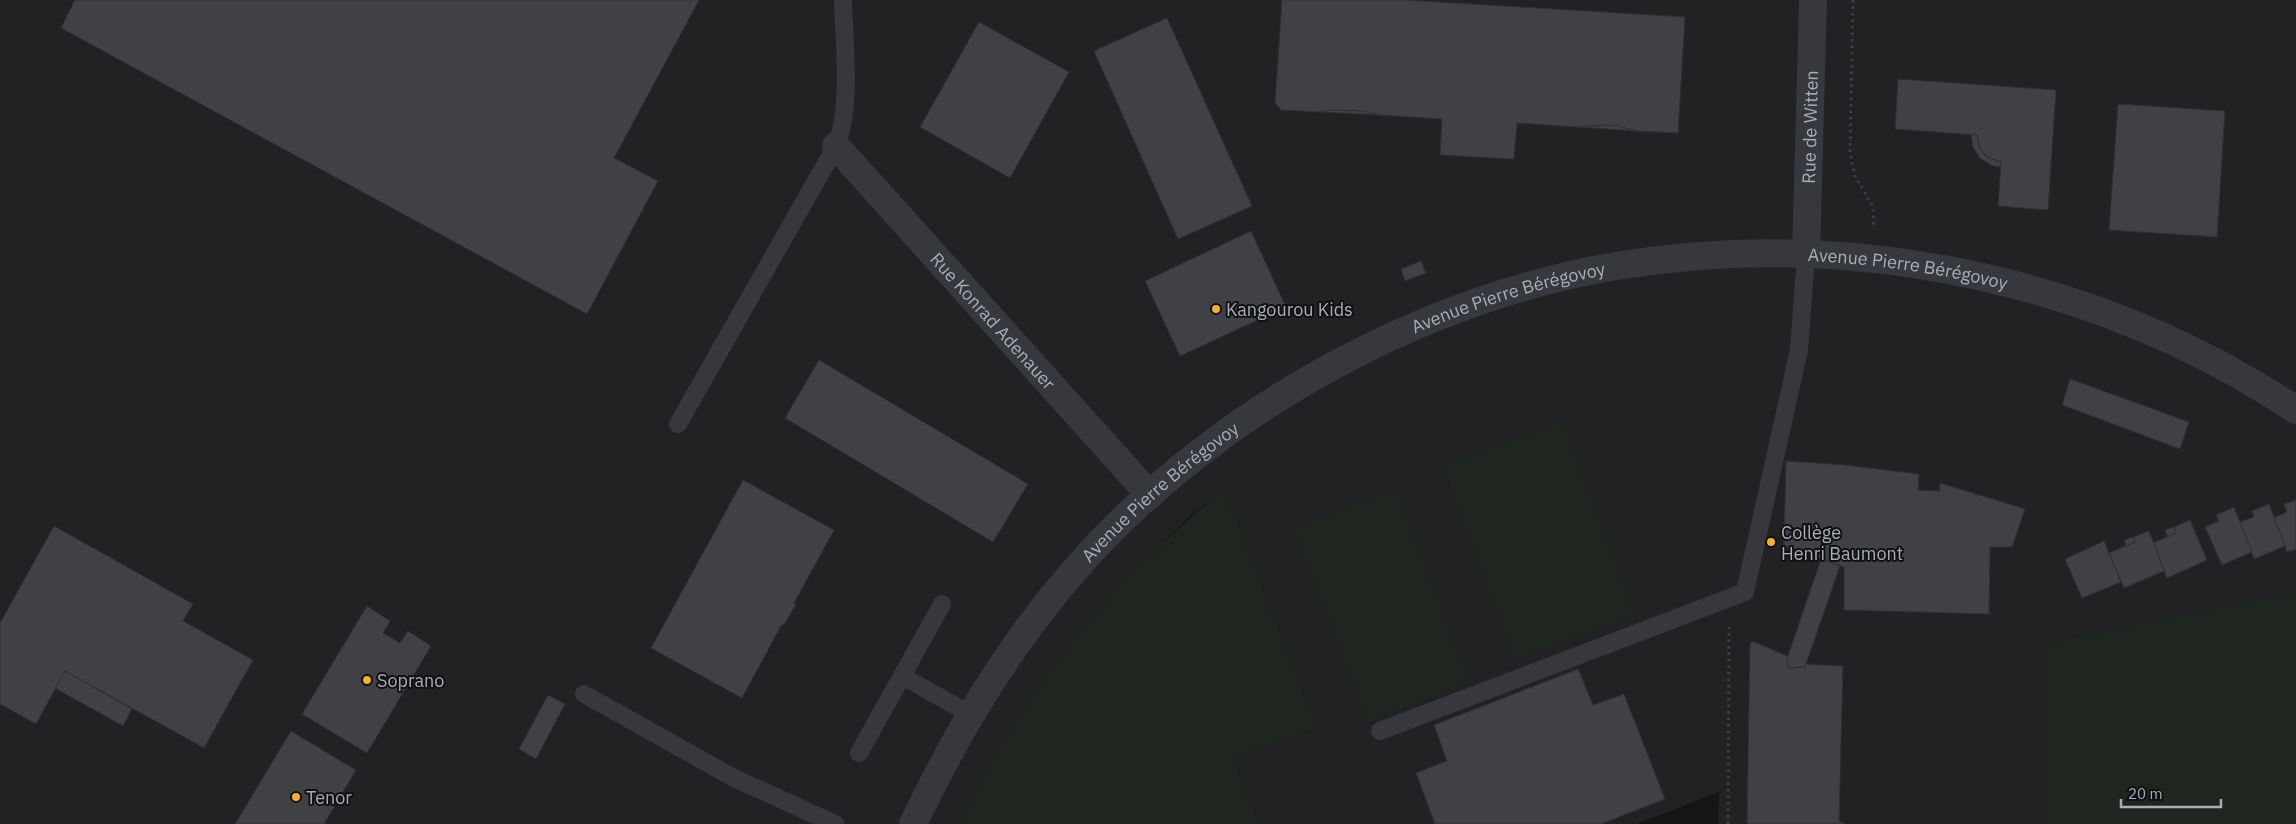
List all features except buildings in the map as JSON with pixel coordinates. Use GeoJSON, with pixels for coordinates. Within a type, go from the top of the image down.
{"type":"FeatureCollection","features":[{"type":"Feature","properties":{"kind":"street","name":"Rue de Witten"},"geometry":{"type":"LineString","coordinates":[[1806,254],[1813,0]]}},
{"type":"Feature","properties":{"kind":"street","name":"Rue Konrad Adenauer"},"geometry":{"type":"LineString","coordinates":[[836,146],[1150,495]]}},
{"type":"Feature","properties":{"kind":"street","name":"Avenue Pierre Bérégovoy"},"geometry":{"type":"LineString","coordinates":[[913,824],[970,714],[1002,663],[1062,585],[1099,543],[1150,495],[1225,433],[1308,380],[1386,340],[1468,307],[1543,283],[1614,267],[1727,255],[1806,254],[1871,259],[1966,273],[2078,304],[2143,328],[2206,358],[2296,410]]}},
{"type":"Feature","properties":{"kind":"lane"},"geometry":{"type":"LineString","coordinates":[[678,424],[836,146],[842,132],[845,110],[843,0]]}},
{"type":"Feature","properties":{"kind":"lane"},"geometry":{"type":"LineString","coordinates":[[1380,731],[1745,592],[1799,350],[1806,254]]}},
{"type":"Feature","properties":{"kind":"lane"},"geometry":{"type":"LineString","coordinates":[[859,754],[942,604]]}},
{"type":"Feature","properties":{"kind":"lane"},"geometry":{"type":"LineString","coordinates":[[902,676],[970,714]]}},
{"type":"Feature","properties":{"kind":"lane"},"geometry":{"type":"LineString","coordinates":[[584,694],[732,777],[835,824]]}},
{"type":"Feature","properties":{"kind":"path"},"geometry":{"type":"LineString","coordinates":[[1853,0],[1850,152],[1855,176],[1873,207],[1875,218],[1871,259]]}},
{"type":"Feature","properties":{"kind":"path"},"geometry":{"type":"LineString","coordinates":[[1728,824],[1729,598]]}},
{"type":"Feature","properties":{"kind":"shaded area"},"geometry":{"type":"Polygon","coordinates":[[[0,0],[2296,0],[2296,594],[2048,643],[2048,824],[1718,824],[1719,792],[1637,824],[1259,824],[1234,759],[1317,728],[1225,489],[1189,517],[1151,554],[972,799],[960,824],[0,824],[0,0]]]}},
{"type":"Feature","properties":{"kind":"shaded area"},"geometry":{"type":"Polygon","coordinates":[[[1563,421],[1635,615],[1515,660],[1443,467],[1563,421]]]}},
{"type":"Feature","properties":{"kind":"shaded area"},"geometry":{"type":"Polygon","coordinates":[[[1225,489],[1317,728],[1234,759],[1259,824],[960,824],[984,776],[1011,729],[1073,641],[1145,561],[1225,489]]]}},
{"type":"Feature","properties":{"kind":"shaded area"},"geometry":{"type":"Polygon","coordinates":[[[1396,489],[1469,683],[1368,721],[1294,528],[1396,489]]]}},
{"type":"Feature","properties":{"kind":"shaded area"},"geometry":{"type":"Polygon","coordinates":[[[2296,593],[2296,824],[2048,824],[2048,643],[2296,593]]]}},
{"type":"Feature","properties":{"kind":"place","name":"Kangourou Kids"},"geometry":{"type":"Point","coordinates":[1216,309]}},
{"type":"Feature","properties":{"kind":"place","name":"Collège Henri Baumont"},"geometry":{"type":"Point","coordinates":[1771,542]}},
{"type":"Feature","properties":{"kind":"place","name":"Soprano"},"geometry":{"type":"Point","coordinates":[367,680]}},
{"type":"Feature","properties":{"kind":"place","name":"Tenor"},"geometry":{"type":"Point","coordinates":[296,797]}}]}
